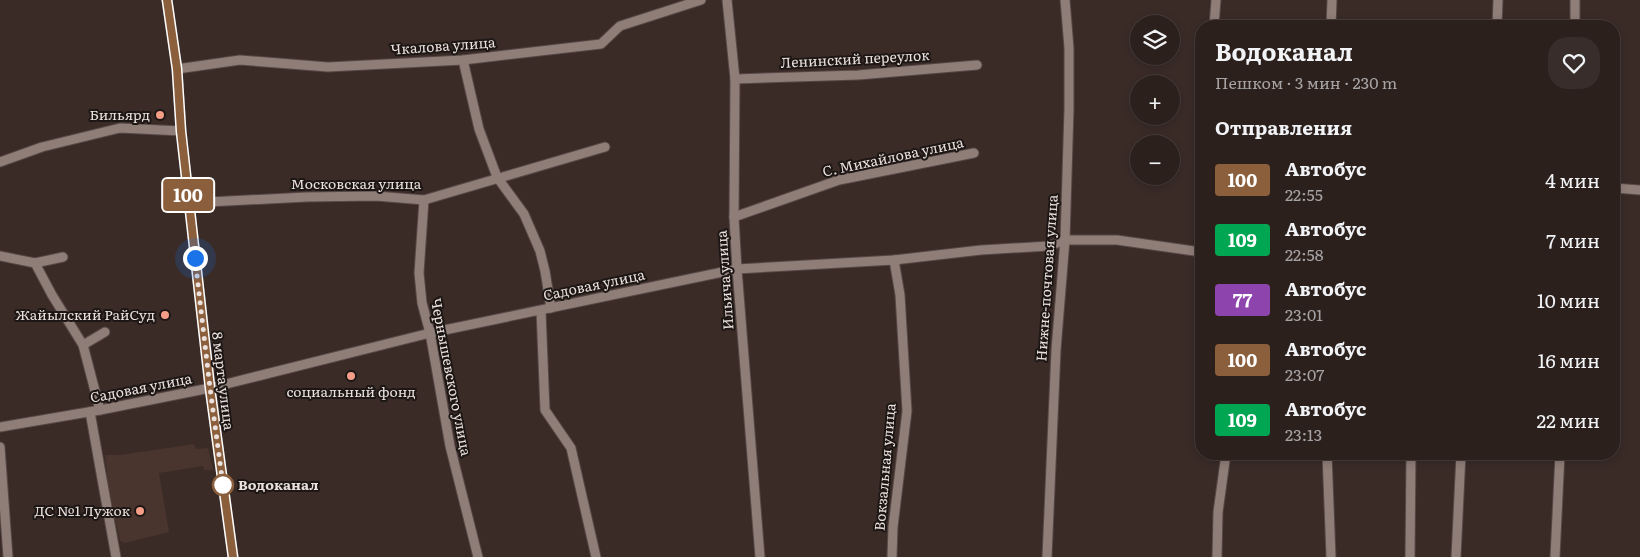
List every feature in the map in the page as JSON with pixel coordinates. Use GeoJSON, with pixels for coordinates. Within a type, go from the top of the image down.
{"type":"FeatureCollection","features":[{"type":"Feature","properties":{"kind":"street","name":"8 марта улица"},"geometry":{"type":"LineString","coordinates":[[167,0],[177,69],[181,131],[210,388],[233,557]]}},
{"type":"Feature","properties":{"kind":"street","name":"Чкалова улица"},"geometry":{"type":"LineString","coordinates":[[177,69],[240,60],[328,67],[463,60],[601,44],[620,26],[701,0]]}},
{"type":"Feature","properties":{"kind":"street","name":"Ильича улица"},"geometry":{"type":"LineString","coordinates":[[727,0],[736,79],[734,217],[737,269],[760,557]]}},
{"type":"Feature","properties":{"kind":"street","name":"Нижне-почтовая улица"},"geometry":{"type":"LineString","coordinates":[[1047,557],[1056,350],[1065,240],[1069,48],[1065,0]]}},
{"type":"Feature","properties":{"kind":"street"},"geometry":{"type":"LineString","coordinates":[[1214,20],[1216,0]]}},
{"type":"Feature","properties":{"kind":"street"},"geometry":{"type":"LineString","coordinates":[[1331,20],[1332,0]]}},
{"type":"Feature","properties":{"kind":"street"},"geometry":{"type":"LineString","coordinates":[[1496,20],[1498,0]]}},
{"type":"Feature","properties":{"kind":"street"},"geometry":{"type":"LineString","coordinates":[[1575,0],[1575,20]]}},
{"type":"Feature","properties":{"kind":"street"},"geometry":{"type":"LineString","coordinates":[[463,60],[479,129],[496,177],[524,214],[540,251],[551,308]]}},
{"type":"Feature","properties":{"kind":"street","name":"Ленинский переулок"},"geometry":{"type":"LineString","coordinates":[[736,79],[858,75],[977,65]]}},
{"type":"Feature","properties":{"kind":"street"},"geometry":{"type":"LineString","coordinates":[[0,162],[42,147],[120,128],[181,131]]}},
{"type":"Feature","properties":{"kind":"street","name":"Московская улица"},"geometry":{"type":"LineString","coordinates":[[189,203],[326,196],[376,196],[424,200],[605,146]]}},
{"type":"Feature","properties":{"kind":"street","name":"С. Михайлова улица"},"geometry":{"type":"LineString","coordinates":[[734,217],[840,180],[974,153]]}},
{"type":"Feature","properties":{"kind":"street"},"geometry":{"type":"LineString","coordinates":[[1620,188],[1640,190]]}},
{"type":"Feature","properties":{"kind":"street","name":"Чернышевского улица"},"geometry":{"type":"LineString","coordinates":[[424,200],[419,273],[422,303],[430,333],[450,446],[478,557]]}},
{"type":"Feature","properties":{"kind":"street","name":"Садовая улица"},"geometry":{"type":"LineString","coordinates":[[0,427],[90,412],[210,388],[430,333],[737,269],[894,260],[981,250],[1048,246],[1065,240],[1117,240],[1195,251]]}},
{"type":"Feature","properties":{"kind":"street"},"geometry":{"type":"LineString","coordinates":[[0,256],[35,263],[63,257]]}},
{"type":"Feature","properties":{"kind":"street","name":"Вокзальная улица"},"geometry":{"type":"LineString","coordinates":[[892,557],[893,527],[906,412],[900,295],[894,260]]}},
{"type":"Feature","properties":{"kind":"street"},"geometry":{"type":"LineString","coordinates":[[35,263],[52,296],[83,345],[100,410]]}},
{"type":"Feature","properties":{"kind":"street"},"geometry":{"type":"LineString","coordinates":[[540,311],[545,410],[570,448],[596,557]]}},
{"type":"Feature","properties":{"kind":"street"},"geometry":{"type":"LineString","coordinates":[[83,345],[105,332]]}},
{"type":"Feature","properties":{"kind":"street"},"geometry":{"type":"LineString","coordinates":[[90,412],[116,557]]}},
{"type":"Feature","properties":{"kind":"street"},"geometry":{"type":"LineString","coordinates":[[0,446],[8,557]]}},
{"type":"Feature","properties":{"kind":"street"},"geometry":{"type":"LineString","coordinates":[[1217,557],[1218,512],[1225,460]]}},
{"type":"Feature","properties":{"kind":"street"},"geometry":{"type":"LineString","coordinates":[[1327,460],[1331,557]]}},
{"type":"Feature","properties":{"kind":"street"},"geometry":{"type":"LineString","coordinates":[[1410,557],[1411,460]]}},
{"type":"Feature","properties":{"kind":"street"},"geometry":{"type":"LineString","coordinates":[[1456,557],[1461,460]]}},
{"type":"Feature","properties":{"kind":"street"},"geometry":{"type":"LineString","coordinates":[[1555,557],[1560,460]]}},
{"type":"Feature","properties":{"kind":"shaded area","name":"ДС №1 Лужок"},"geometry":{"type":"Polygon","coordinates":[[[194,444],[196,449],[208,448],[213,470],[204,470],[203,466],[159,473],[169,532],[125,543],[120,541],[109,490],[105,455],[120,455],[194,444]]]}},
{"type":"Feature","properties":{"kind":"bus line","name":"100"},"geometry":{"type":"LineString","coordinates":[[167,0],[177,69],[181,131],[210,388],[233,557]]}},
{"type":"Feature","properties":{"kind":"place","name":"Бильярд"},"geometry":{"type":"Point","coordinates":[160,115]}},
{"type":"Feature","properties":{"kind":"place","name":"Жайылский РайСуд"},"geometry":{"type":"Point","coordinates":[165,315]}},
{"type":"Feature","properties":{"kind":"place","name":"социальный фонд"},"geometry":{"type":"Point","coordinates":[351,376]}},
{"type":"Feature","properties":{"kind":"place","name":"Водоканал"},"geometry":{"type":"Point","coordinates":[223,485]}},
{"type":"Feature","properties":{"kind":"place","name":"ДС №1 Лужок"},"geometry":{"type":"Point","coordinates":[140,511]}},
{"type":"Feature","properties":{"kind":"route"},"geometry":{"type":"LineString","coordinates":[[195,258],[223,485]]}}]}
